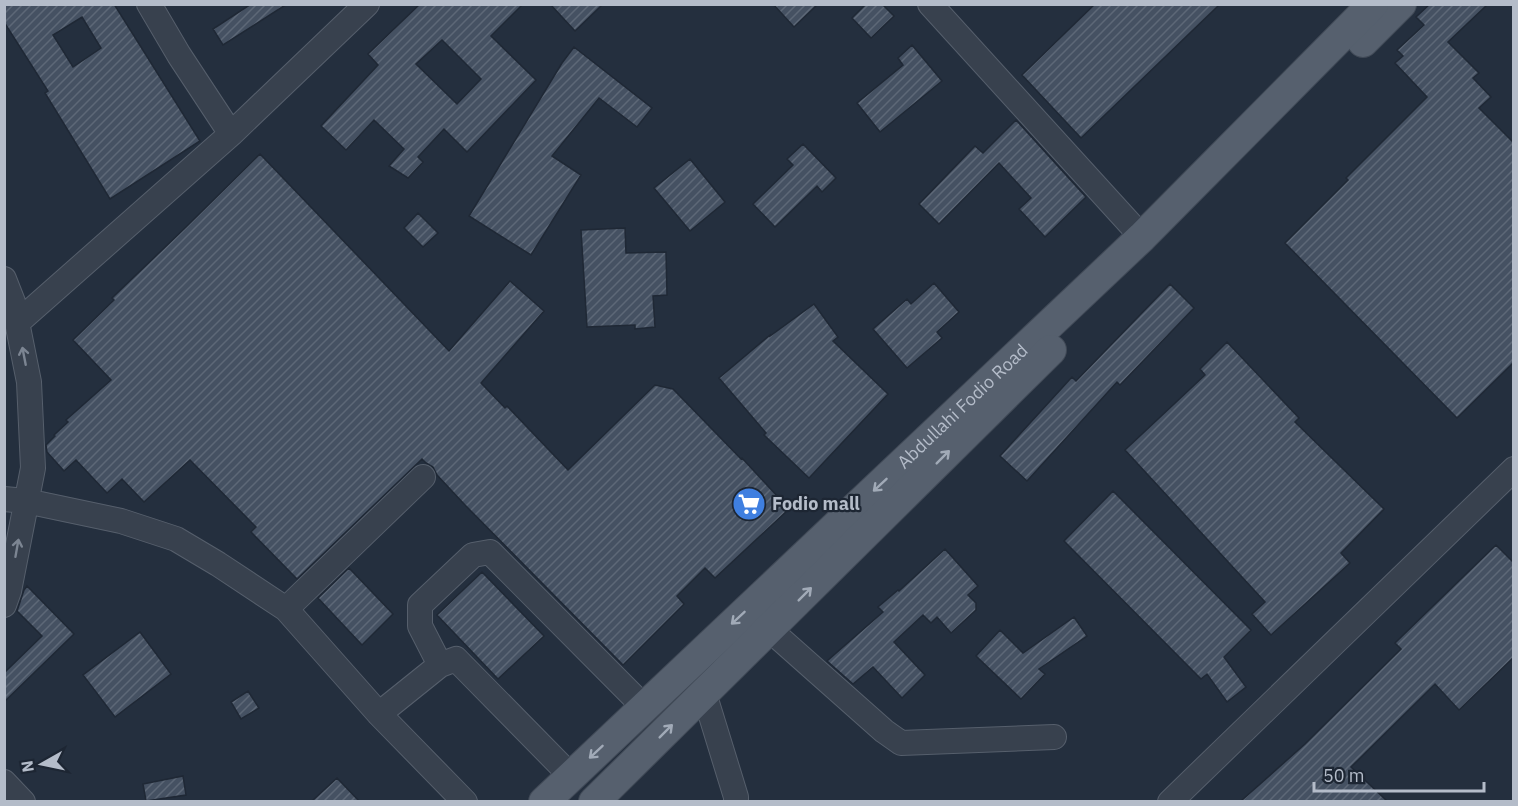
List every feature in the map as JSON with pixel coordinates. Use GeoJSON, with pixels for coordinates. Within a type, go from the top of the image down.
{"type":"FeatureCollection","features":[{"type":"Feature","properties":{"kind":"main road","name":"Abdullahi Fodio Road"},"geometry":{"type":"LineString","coordinates":[[544,801],[1142,237],[1373,4]]}},
{"type":"Feature","properties":{"kind":"main road","name":"Abdullahi Fodio Road"},"geometry":{"type":"LineString","coordinates":[[599,800],[704,693],[1401,4]]}},
{"type":"Feature","properties":{"kind":"street"},"geometry":{"type":"LineString","coordinates":[[150,4],[231,134]]}},
{"type":"Feature","properties":{"kind":"street"},"geometry":{"type":"LineString","coordinates":[[17,323],[231,134],[367,4]]}},
{"type":"Feature","properties":{"kind":"street"},"geometry":{"type":"LineString","coordinates":[[930,4],[1142,237]]}},
{"type":"Feature","properties":{"kind":"street"},"geometry":{"type":"LineString","coordinates":[[4,279],[13,302],[29,382],[33,468],[15,500],[9,591],[4,605]]}},
{"type":"Feature","properties":{"kind":"street"},"geometry":{"type":"LineString","coordinates":[[1170,801],[1514,469]]}},
{"type":"Feature","properties":{"kind":"street"},"geometry":{"type":"LineString","coordinates":[[286,609],[423,477]]}},
{"type":"Feature","properties":{"kind":"street"},"geometry":{"type":"LineString","coordinates":[[15,500],[121,520],[176,539],[286,609],[379,714],[465,801]]}},
{"type":"Feature","properties":{"kind":"street"},"geometry":{"type":"LineString","coordinates":[[440,665],[420,626],[420,605],[473,555],[490,552],[644,707]]}},
{"type":"Feature","properties":{"kind":"street"},"geometry":{"type":"LineString","coordinates":[[769,629],[884,731],[901,743],[1054,737]]}},
{"type":"Feature","properties":{"kind":"street"},"geometry":{"type":"LineString","coordinates":[[379,714],[440,665],[456,659],[571,776]]}},
{"type":"Feature","properties":{"kind":"street"},"geometry":{"type":"LineString","coordinates":[[704,693],[736,801]]}},
{"type":"Feature","properties":{"kind":"street"},"geometry":{"type":"LineString","coordinates":[[4,782],[23,801]]}},
{"type":"Feature","properties":{"kind":"building"},"geometry":{"type":"Polygon","coordinates":[[[4,4],[114,4],[200,141],[110,199],[45,93],[48,91],[4,22],[4,4]],[[82,17],[53,35],[73,67],[101,48],[82,17]]]}},
{"type":"Feature","properties":{"kind":"building"},"geometry":{"type":"Polygon","coordinates":[[[251,4],[287,4],[223,45],[213,29],[251,4]]]}},
{"type":"Feature","properties":{"kind":"building"},"geometry":{"type":"Polygon","coordinates":[[[420,4],[523,4],[491,36],[536,80],[467,152],[444,129],[418,157],[423,162],[408,178],[389,166],[404,149],[374,120],[346,150],[321,126],[378,65],[368,54],[420,4]],[[442,40],[416,64],[457,104],[481,79],[442,40]]]}},
{"type":"Feature","properties":{"kind":"building"},"geometry":{"type":"Polygon","coordinates":[[[550,4],[603,4],[575,31],[550,4]]]}},
{"type":"Feature","properties":{"kind":"building"},"geometry":{"type":"Polygon","coordinates":[[[773,4],[818,4],[794,27],[773,4]]]}},
{"type":"Feature","properties":{"kind":"building"},"geometry":{"type":"Polygon","coordinates":[[[866,4],[882,4],[894,16],[871,38],[852,18],[866,4]]]}},
{"type":"Feature","properties":{"kind":"building"},"geometry":{"type":"Polygon","coordinates":[[[1095,4],[1220,4],[1081,138],[1022,75],[1095,4]]]}},
{"type":"Feature","properties":{"kind":"building"},"geometry":{"type":"Polygon","coordinates":[[[1430,4],[1488,4],[1448,42],[1479,73],[1473,78],[1491,97],[1479,108],[1514,143],[1514,362],[1457,418],[1285,243],[1427,97],[1395,63],[1403,56],[1397,50],[1424,25],[1416,17],[1430,4]]]}},
{"type":"Feature","properties":{"kind":"building"},"geometry":{"type":"Polygon","coordinates":[[[912,45],[942,81],[880,132],[857,103],[903,65],[898,58],[912,45]]]}},
{"type":"Feature","properties":{"kind":"building"},"geometry":{"type":"Polygon","coordinates":[[[574,47],[652,108],[637,127],[599,98],[552,156],[581,175],[531,255],[469,216],[574,47]]]}},
{"type":"Feature","properties":{"kind":"building"},"geometry":{"type":"Polygon","coordinates":[[[1016,120],[1086,197],[1045,237],[1019,209],[1031,198],[999,163],[939,224],[919,204],[975,146],[983,153],[1016,120]]]}},
{"type":"Feature","properties":{"kind":"building"},"geometry":{"type":"Polygon","coordinates":[[[803,144],[836,178],[822,192],[817,186],[775,227],[753,204],[793,165],[787,159],[803,144]]]}},
{"type":"Feature","properties":{"kind":"building"},"geometry":{"type":"Polygon","coordinates":[[[260,154],[449,351],[510,281],[544,311],[481,383],[505,408],[507,406],[568,470],[655,385],[673,389],[789,509],[715,578],[705,568],[677,596],[684,604],[623,665],[465,505],[437,475],[433,467],[422,459],[297,579],[251,532],[256,527],[190,460],[144,502],[122,479],[107,493],[76,460],[64,471],[47,452],[46,445],[68,422],[66,420],[111,380],[73,340],[114,300],[112,298],[260,154]]]}},
{"type":"Feature","properties":{"kind":"building"},"geometry":{"type":"Polygon","coordinates":[[[690,159],[725,202],[690,231],[654,188],[690,159]]]}},
{"type":"Feature","properties":{"kind":"building"},"geometry":{"type":"Polygon","coordinates":[[[418,213],[438,233],[423,247],[404,228],[418,213]]]}},
{"type":"Feature","properties":{"kind":"building"},"geometry":{"type":"Polygon","coordinates":[[[625,228],[626,253],[666,252],[667,295],[653,296],[655,327],[635,329],[635,325],[587,327],[581,230],[625,228]]]}},
{"type":"Feature","properties":{"kind":"building"},"geometry":{"type":"Polygon","coordinates":[[[934,283],[959,312],[937,332],[942,338],[907,368],[873,329],[907,299],[911,304],[934,283]]]}},
{"type":"Feature","properties":{"kind":"building"},"geometry":{"type":"Polygon","coordinates":[[[1170,284],[1194,308],[1120,385],[1117,382],[1027,481],[1000,456],[1072,377],[1076,381],[1170,284]]]}},
{"type":"Feature","properties":{"kind":"building"},"geometry":{"type":"Polygon","coordinates":[[[814,304],[838,337],[833,341],[888,394],[809,478],[764,435],[766,433],[719,378],[770,335],[814,304]]]}},
{"type":"Feature","properties":{"kind":"building"},"geometry":{"type":"Polygon","coordinates":[[[1227,342],[1299,418],[1295,422],[1384,509],[1341,553],[1350,563],[1271,635],[1252,614],[1265,602],[1125,450],[1205,375],[1200,369],[1227,342]]]}},
{"type":"Feature","properties":{"kind":"building"},"geometry":{"type":"Polygon","coordinates":[[[1113,491],[1251,630],[1224,657],[1246,687],[1227,702],[1207,674],[1201,679],[1064,541],[1113,491]]]}},
{"type":"Feature","properties":{"kind":"building"},"geometry":{"type":"Polygon","coordinates":[[[1496,545],[1514,563],[1514,657],[1459,710],[1435,684],[1351,767],[1387,801],[1241,801],[1305,744],[1401,649],[1395,643],[1496,545]]]}},
{"type":"Feature","properties":{"kind":"building"},"geometry":{"type":"Polygon","coordinates":[[[945,549],[978,586],[968,595],[976,603],[976,610],[951,633],[937,617],[931,623],[923,615],[894,642],[925,675],[902,698],[873,667],[853,684],[827,661],[883,612],[878,607],[945,549]]]}},
{"type":"Feature","properties":{"kind":"building"},"geometry":{"type":"Polygon","coordinates":[[[349,568],[393,614],[362,645],[318,598],[349,568]]]}},
{"type":"Feature","properties":{"kind":"building"},"geometry":{"type":"Polygon","coordinates":[[[482,572],[544,636],[498,679],[437,615],[482,572]]]}},
{"type":"Feature","properties":{"kind":"building"},"geometry":{"type":"Polygon","coordinates":[[[27,586],[74,634],[4,702],[4,673],[42,636],[17,611],[27,586]]]}},
{"type":"Feature","properties":{"kind":"building"},"geometry":{"type":"Polygon","coordinates":[[[1074,617],[1087,636],[1039,669],[1045,674],[1021,699],[976,656],[1000,630],[1023,653],[1074,617]]]}},
{"type":"Feature","properties":{"kind":"building"},"geometry":{"type":"Polygon","coordinates":[[[140,632],[171,674],[115,717],[83,675],[140,632]]]}},
{"type":"Feature","properties":{"kind":"building"},"geometry":{"type":"Polygon","coordinates":[[[248,691],[259,708],[241,719],[231,702],[248,691]]]}},
{"type":"Feature","properties":{"kind":"building"},"geometry":{"type":"Polygon","coordinates":[[[183,776],[186,795],[146,801],[143,784],[183,776]]]}},
{"type":"Feature","properties":{"kind":"building"},"geometry":{"type":"Polygon","coordinates":[[[337,778],[359,801],[312,801],[337,778]]]}},
{"type":"Feature","properties":{"kind":"place","name":"Fodio mall"},"geometry":{"type":"Point","coordinates":[749,504]}}]}
